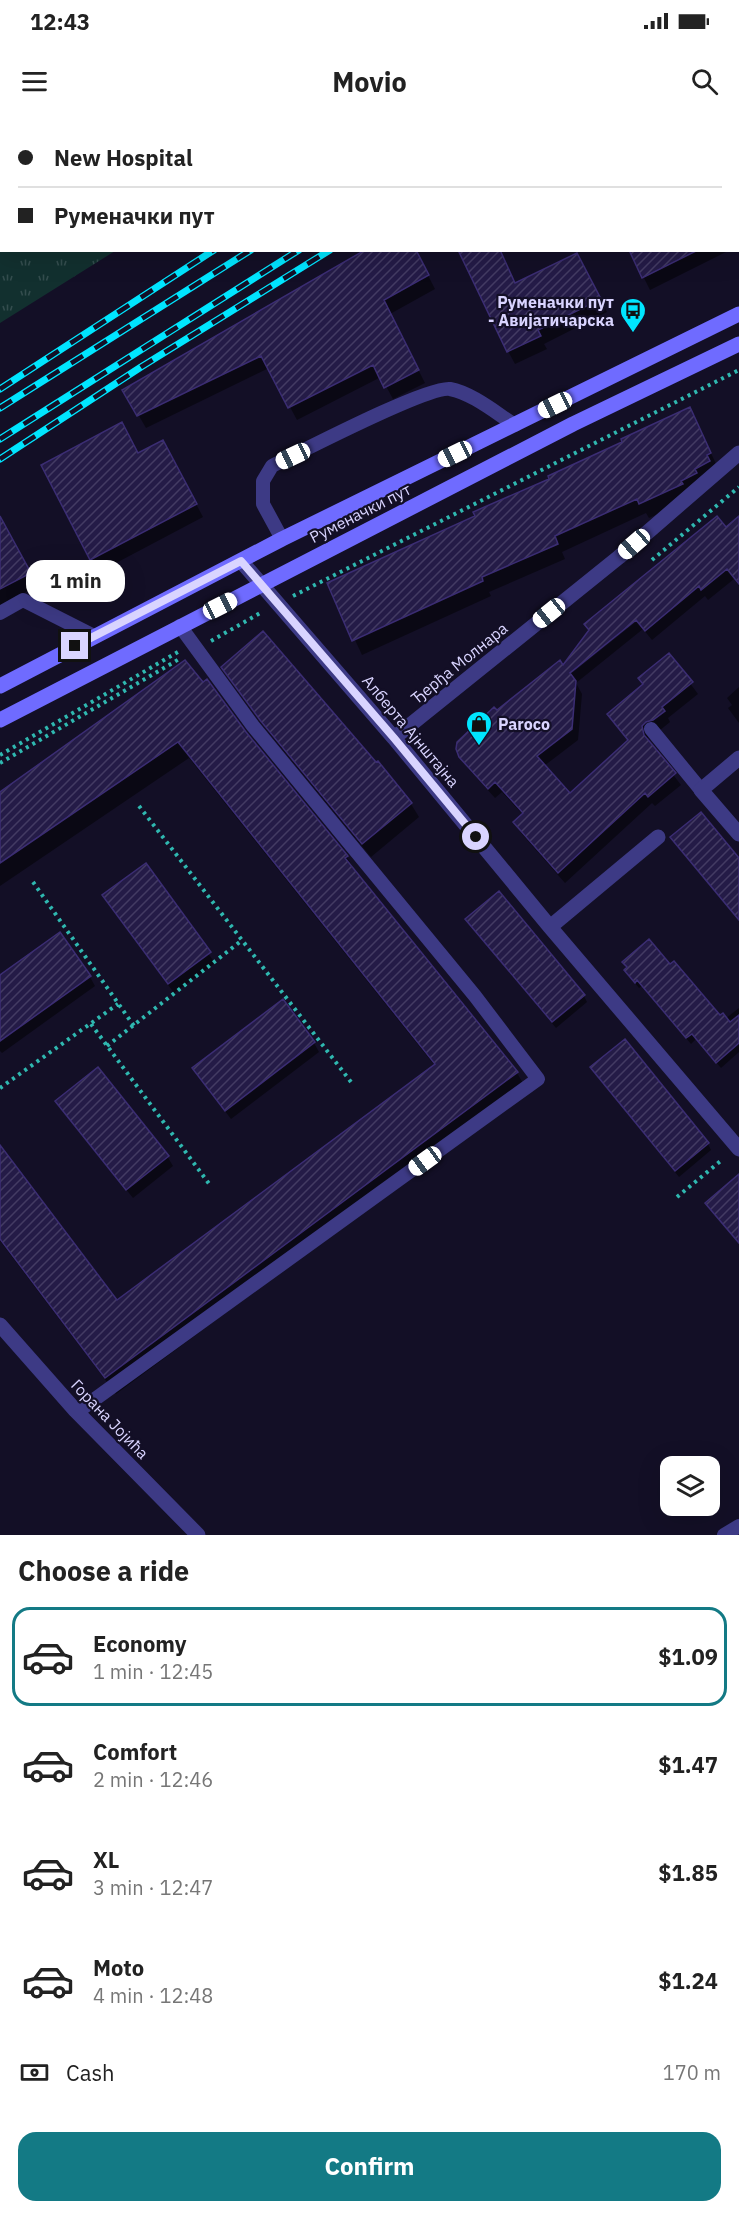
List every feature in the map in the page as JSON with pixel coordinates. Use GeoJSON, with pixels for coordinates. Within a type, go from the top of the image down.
{"type":"FeatureCollection","features":[{"type":"Feature","properties":{"kind":"main road","name":"Руменачки пут"},"geometry":{"type":"LineString","coordinates":[[0,686],[282,539],[739,314]]}},
{"type":"Feature","properties":{"kind":"main road","name":"Руменачки пут"},"geometry":{"type":"LineString","coordinates":[[0,720],[562,429],[739,344]]}},
{"type":"Feature","properties":{"kind":"street","name":"Ђерђа Молнара"},"geometry":{"type":"LineString","coordinates":[[394,738],[619,557],[739,453]]}},
{"type":"Feature","properties":{"kind":"street","name":"Алберта Ајнштајна"},"geometry":{"type":"LineString","coordinates":[[241,561],[394,738],[550,927],[738,1148]]}},
{"type":"Feature","properties":{"kind":"street"},"geometry":{"type":"LineString","coordinates":[[739,758],[701,790],[739,834]]}},
{"type":"Feature","properties":{"kind":"street"},"geometry":{"type":"LineString","coordinates":[[550,927],[658,837]]}},
{"type":"Feature","properties":{"kind":"street","name":"Горана Јојића"},"geometry":{"type":"LineString","coordinates":[[0,1325],[75,1410],[198,1535]]}},
{"type":"Feature","properties":{"kind":"lane"},"geometry":{"type":"LineString","coordinates":[[282,539],[263,504],[263,481],[272,466],[420,396],[449,389],[479,401],[514,425]]}},
{"type":"Feature","properties":{"kind":"lane"},"geometry":{"type":"LineString","coordinates":[[0,613],[23,600],[94,636]]}},
{"type":"Feature","properties":{"kind":"lane"},"geometry":{"type":"LineString","coordinates":[[75,1410],[84,1407],[538,1079],[475,996],[253,726],[180,626]]}},
{"type":"Feature","properties":{"kind":"lane"},"geometry":{"type":"LineString","coordinates":[[651,729],[701,790]]}},
{"type":"Feature","properties":{"kind":"lane"},"geometry":{"type":"LineString","coordinates":[[724,1535],[739,1526]]}},
{"type":"Feature","properties":{"kind":"path"},"geometry":{"type":"LineString","coordinates":[[688,389],[739,364]]}},
{"type":"Feature","properties":{"kind":"path"},"geometry":{"type":"LineString","coordinates":[[233,622],[739,370]]}},
{"type":"Feature","properties":{"kind":"path"},"geometry":{"type":"LineString","coordinates":[[652,560],[739,487]]}},
{"type":"Feature","properties":{"kind":"path"},"geometry":{"type":"LineString","coordinates":[[0,755],[367,552]]}},
{"type":"Feature","properties":{"kind":"path"},"geometry":{"type":"LineString","coordinates":[[0,763],[194,647]]}},
{"type":"Feature","properties":{"kind":"path"},"geometry":{"type":"LineString","coordinates":[[139,806],[351,1082]]}},
{"type":"Feature","properties":{"kind":"path"},"geometry":{"type":"LineString","coordinates":[[33,882],[134,1026]]}},
{"type":"Feature","properties":{"kind":"path"},"geometry":{"type":"LineString","coordinates":[[107,1047],[241,941]]}},
{"type":"Feature","properties":{"kind":"path"},"geometry":{"type":"LineString","coordinates":[[0,1089],[118,1004]]}},
{"type":"Feature","properties":{"kind":"path"},"geometry":{"type":"LineString","coordinates":[[91,1024],[210,1185]]}},
{"type":"Feature","properties":{"kind":"path"},"geometry":{"type":"LineString","coordinates":[[677,1197],[738,1148]]}},
{"type":"Feature","properties":{"kind":"green space"},"geometry":{"type":"Polygon","coordinates":[[[0,252],[113,252],[0,323],[0,252]]]}},
{"type":"Feature","properties":{"kind":"building"},"geometry":{"type":"Polygon","coordinates":[[[362,252],[417,252],[429,275],[384,300],[419,370],[384,388],[373,365],[288,408],[261,356],[137,416],[122,390],[362,252]]]}},
{"type":"Feature","properties":{"kind":"building"},"geometry":{"type":"Polygon","coordinates":[[[459,252],[501,252],[515,283],[577,253],[601,299],[538,330],[541,336],[507,352],[459,252]]]}},
{"type":"Feature","properties":{"kind":"building"},"geometry":{"type":"Polygon","coordinates":[[[630,252],[694,252],[642,278],[630,252]]]}},
{"type":"Feature","properties":{"kind":"building"},"geometry":{"type":"Polygon","coordinates":[[[690,407],[711,453],[707,455],[710,461],[695,469],[697,473],[681,481],[683,484],[639,504],[637,499],[555,536],[558,544],[482,577],[483,581],[352,641],[327,583],[475,516],[473,512],[549,479],[548,476],[690,407]]]}},
{"type":"Feature","properties":{"kind":"building"},"geometry":{"type":"Polygon","coordinates":[[[122,422],[138,453],[163,440],[197,504],[90,560],[41,465],[122,422]]]}},
{"type":"Feature","properties":{"kind":"building"},"geometry":{"type":"Polygon","coordinates":[[[0,516],[31,573],[0,589],[0,516]]]}},
{"type":"Feature","properties":{"kind":"building"},"geometry":{"type":"Polygon","coordinates":[[[717,516],[726,527],[739,516],[739,584],[727,569],[701,590],[699,586],[645,631],[636,620],[570,673],[576,681],[572,729],[537,756],[570,793],[628,740],[607,714],[643,684],[638,678],[669,653],[693,682],[662,707],[665,711],[642,726],[644,735],[676,773],[648,797],[645,793],[558,873],[513,822],[523,813],[495,782],[488,789],[459,757],[456,749],[457,742],[494,707],[497,710],[560,660],[563,665],[589,630],[584,624],[717,516]]]}},
{"type":"Feature","properties":{"kind":"building"},"geometry":{"type":"Polygon","coordinates":[[[263,631],[376,762],[378,761],[412,803],[362,844],[260,720],[221,667],[263,631]]]}},
{"type":"Feature","properties":{"kind":"building"},"geometry":{"type":"Polygon","coordinates":[[[185,660],[203,682],[207,679],[246,732],[348,856],[345,858],[518,1072],[105,1378],[0,1239],[0,1145],[117,1300],[435,1064],[178,742],[0,863],[0,792],[185,660]]]}},
{"type":"Feature","properties":{"kind":"building"},"geometry":{"type":"Polygon","coordinates":[[[701,812],[739,858],[739,920],[670,837],[701,812]]]}},
{"type":"Feature","properties":{"kind":"building"},"geometry":{"type":"Polygon","coordinates":[[[146,863],[211,952],[168,984],[102,895],[146,863]]]}},
{"type":"Feature","properties":{"kind":"building"},"geometry":{"type":"Polygon","coordinates":[[[499,891],[585,995],[552,1022],[465,919],[499,891]]]}},
{"type":"Feature","properties":{"kind":"building"},"geometry":{"type":"Polygon","coordinates":[[[60,932],[91,976],[0,1041],[0,975],[60,932]]]}},
{"type":"Feature","properties":{"kind":"building"},"geometry":{"type":"Polygon","coordinates":[[[649,939],[670,964],[674,961],[720,1015],[723,1013],[730,1022],[739,1015],[739,1043],[716,1063],[692,1034],[686,1038],[637,980],[635,983],[624,970],[627,967],[622,962],[649,939]]]}},
{"type":"Feature","properties":{"kind":"building"},"geometry":{"type":"Polygon","coordinates":[[[283,999],[315,1042],[225,1111],[192,1068],[283,999]]]}},
{"type":"Feature","properties":{"kind":"building"},"geometry":{"type":"Polygon","coordinates":[[[625,1039],[709,1143],[675,1171],[590,1067],[625,1039]]]}},
{"type":"Feature","properties":{"kind":"building"},"geometry":{"type":"Polygon","coordinates":[[[98,1067],[169,1156],[126,1190],[55,1101],[98,1067]]]}},
{"type":"Feature","properties":{"kind":"building"},"geometry":{"type":"Polygon","coordinates":[[[739,1174],[739,1243],[705,1203],[739,1174]]]}},
{"type":"Feature","properties":{"kind":"railway"},"geometry":{"type":"LineString","coordinates":[[0,389],[211,252]]}},
{"type":"Feature","properties":{"kind":"railway"},"geometry":{"type":"LineString","coordinates":[[0,408],[248,252]]}},
{"type":"Feature","properties":{"kind":"railway"},"geometry":{"type":"LineString","coordinates":[[0,439],[296,252]]}},
{"type":"Feature","properties":{"kind":"railway"},"geometry":{"type":"LineString","coordinates":[[0,459],[141,367],[327,252]]}},
{"type":"Feature","properties":{"kind":"place","name":"Руменачки пут - Авијатичарска"},"geometry":{"type":"Point","coordinates":[633,334]}},
{"type":"Feature","properties":{"kind":"place","name":"Paroco"},"geometry":{"type":"Point","coordinates":[479,747]}},
{"type":"Feature","properties":{"kind":"route"},"geometry":{"type":"LineString","coordinates":[[75,646],[241,561],[476,837]]}}]}
